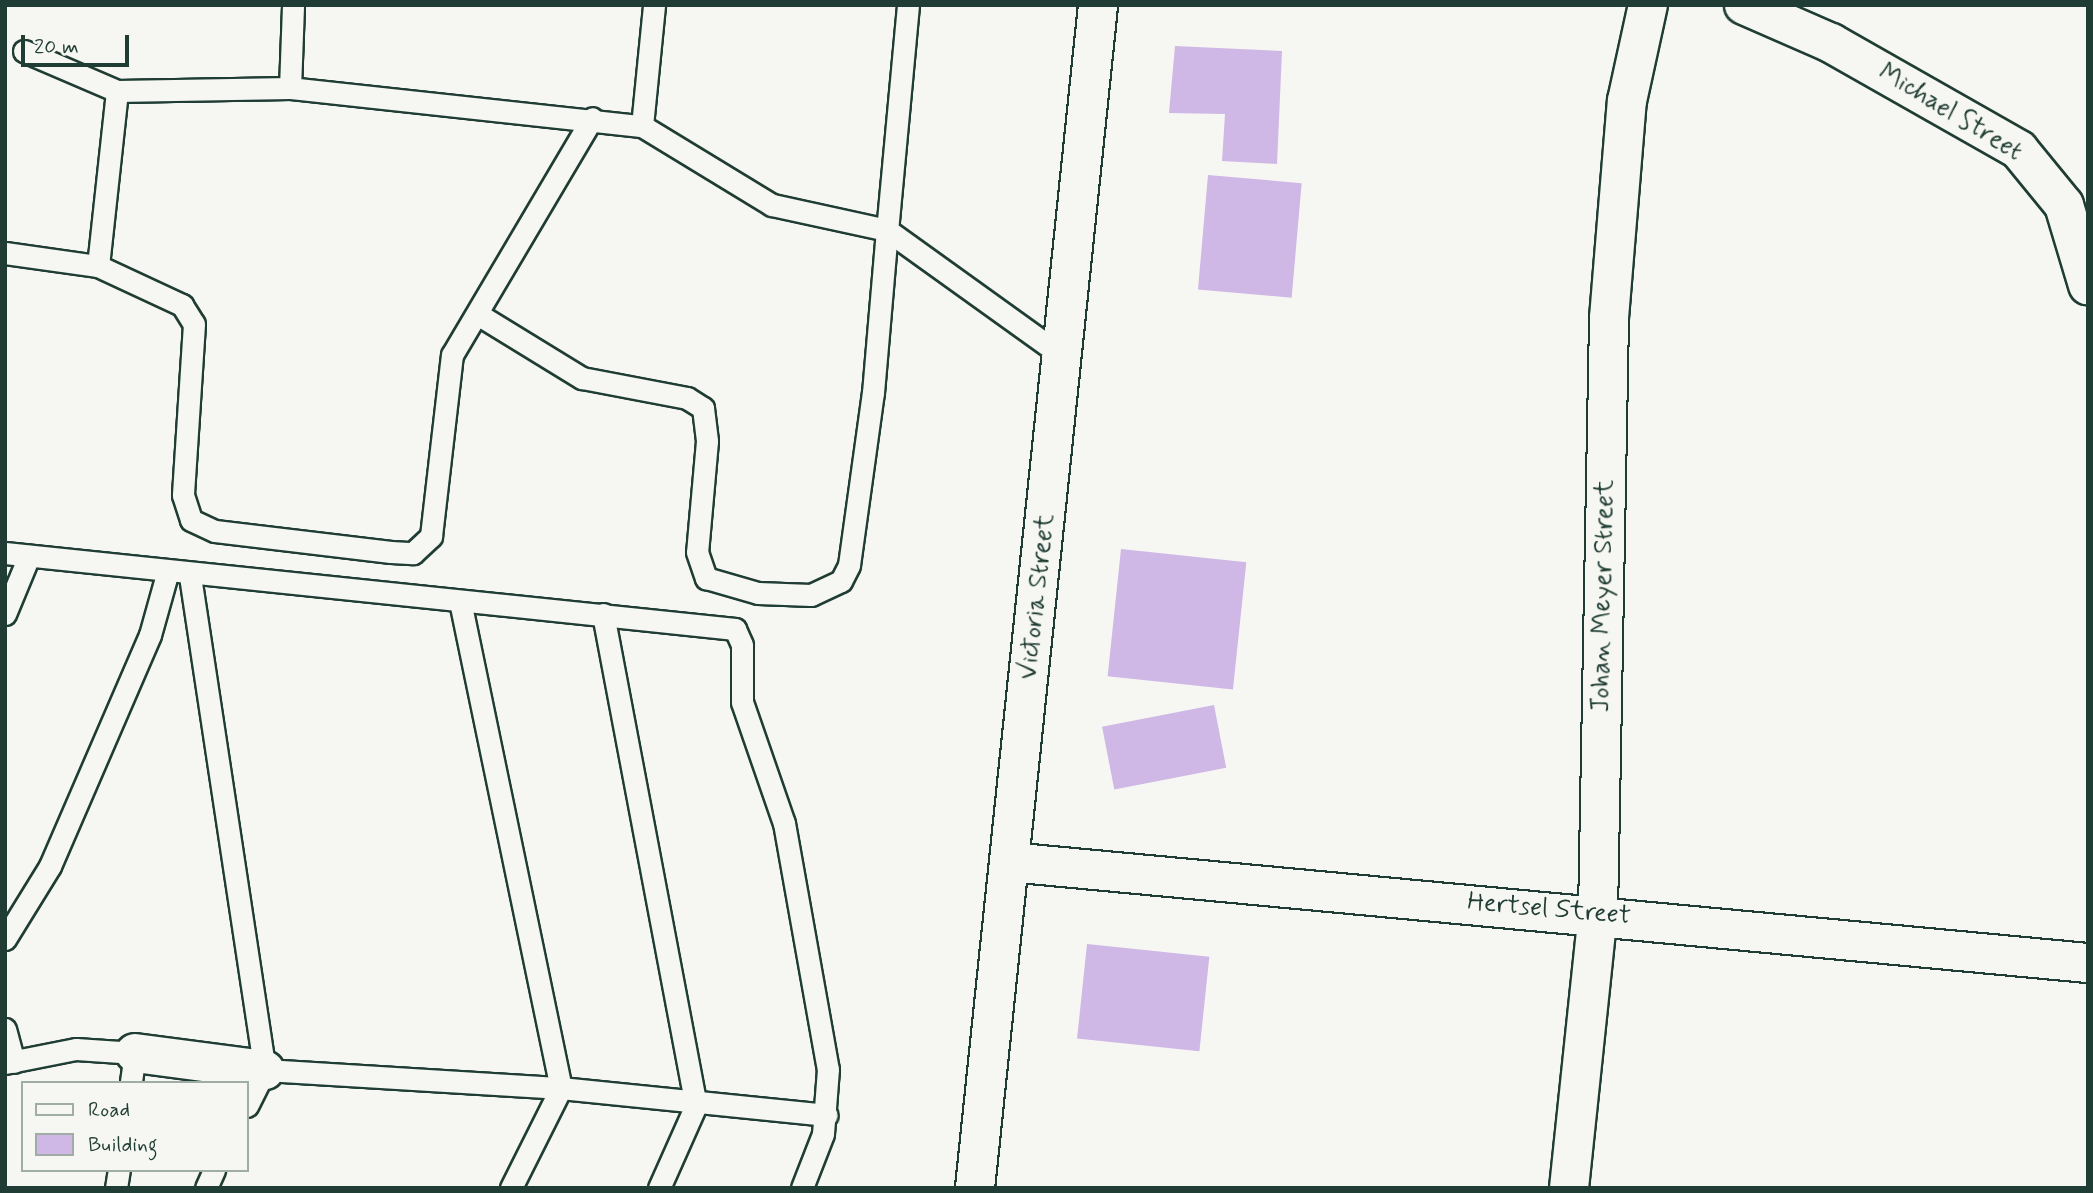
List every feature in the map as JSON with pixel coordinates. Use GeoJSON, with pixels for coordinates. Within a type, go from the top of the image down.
{"type":"FeatureCollection","features":[{"type":"Feature","properties":{"kind":"street","name":"Victoria Street"},"geometry":{"type":"LineString","coordinates":[[975,1188],[1064,357],[1098,5]]}},
{"type":"Feature","properties":{"kind":"street","name":"Johan Meyer Street"},"geometry":{"type":"LineString","coordinates":[[1569,1188],[1598,914],[1607,356],[1627,100],[1648,5]]}},
{"type":"Feature","properties":{"kind":"street","name":"Michael Street"},"geometry":{"type":"LineString","coordinates":[[1744,5],[1830,43],[2019,150],[2064,205],[2088,285]]}},
{"type":"Feature","properties":{"kind":"street","name":"Hertsel Street"},"geometry":{"type":"LineString","coordinates":[[1009,862],[1598,914],[2088,963]]}},
{"type":"Feature","properties":{"kind":"street"},"geometry":{"type":"LineString","coordinates":[[133,1068],[265,1070]]}},
{"type":"Feature","properties":{"kind":"lane"},"geometry":{"type":"LineString","coordinates":[[290,88],[293,5]]}},
{"type":"Feature","properties":{"kind":"lane"},"geometry":{"type":"LineString","coordinates":[[642,126],[654,5]]}},
{"type":"Feature","properties":{"kind":"lane"},"geometry":{"type":"LineString","coordinates":[[479,315],[582,378],[696,402],[707,419],[697,552],[702,574],[758,593],[811,595],[834,587],[849,565],[887,230],[908,5]]}},
{"type":"Feature","properties":{"kind":"lane"},"geometry":{"type":"LineString","coordinates":[[24,51],[117,91],[290,88],[592,118],[642,126],[772,205],[887,230],[1064,357]]}},
{"type":"Feature","properties":{"kind":"lane"},"geometry":{"type":"LineString","coordinates":[[99,266],[117,91]]}},
{"type":"Feature","properties":{"kind":"lane"},"geometry":{"type":"LineString","coordinates":[[5,253],[99,266],[182,305],[194,324],[183,495],[191,520],[215,531],[391,552],[421,549],[435,521],[448,368],[592,118]]}},
{"type":"Feature","properties":{"kind":"lane"},"geometry":{"type":"LineString","coordinates":[[5,553],[167,574],[726,625],[740,635],[742,702],[784,823],[826,1058],[827,1115],[802,1188]]}},
{"type":"Feature","properties":{"kind":"lane"},"geometry":{"type":"LineString","coordinates":[[5,614],[29,556]]}},
{"type":"Feature","properties":{"kind":"lane"},"geometry":{"type":"LineString","coordinates":[[5,939],[50,866],[150,635],[167,574]]}},
{"type":"Feature","properties":{"kind":"lane"},"geometry":{"type":"LineString","coordinates":[[190,576],[265,1070],[248,1104]]}},
{"type":"Feature","properties":{"kind":"lane"},"geometry":{"type":"LineString","coordinates":[[460,601],[561,1088],[511,1188]]}},
{"type":"Feature","properties":{"kind":"lane"},"geometry":{"type":"LineString","coordinates":[[603,614],[696,1105],[659,1188]]}},
{"type":"Feature","properties":{"kind":"lane"},"geometry":{"type":"LineString","coordinates":[[5,1029],[9,1062],[76,1049],[133,1068]]}},
{"type":"Feature","properties":{"kind":"lane"},"geometry":{"type":"LineString","coordinates":[[265,1070],[561,1088],[696,1105],[827,1115]]}},
{"type":"Feature","properties":{"kind":"lane"},"geometry":{"type":"LineString","coordinates":[[206,1188],[213,1172]]}},
{"type":"Feature","properties":{"kind":"building"},"geometry":{"type":"Polygon","coordinates":[[[1175,46],[1282,51],[1277,164],[1222,161],[1225,114],[1169,113],[1175,46]]]}},
{"type":"Feature","properties":{"kind":"building"},"geometry":{"type":"Polygon","coordinates":[[[1208,175],[1302,183],[1292,298],[1198,290],[1208,175]]]}},
{"type":"Feature","properties":{"kind":"building"},"geometry":{"type":"Polygon","coordinates":[[[1121,549],[1246,562],[1233,689],[1108,676],[1121,549]]]}},
{"type":"Feature","properties":{"kind":"building"},"geometry":{"type":"Polygon","coordinates":[[[1214,705],[1226,768],[1114,790],[1102,727],[1214,705]]]}},
{"type":"Feature","properties":{"kind":"building"},"geometry":{"type":"Polygon","coordinates":[[[1087,944],[1209,957],[1199,1051],[1077,1038],[1087,944]]]}}]}
